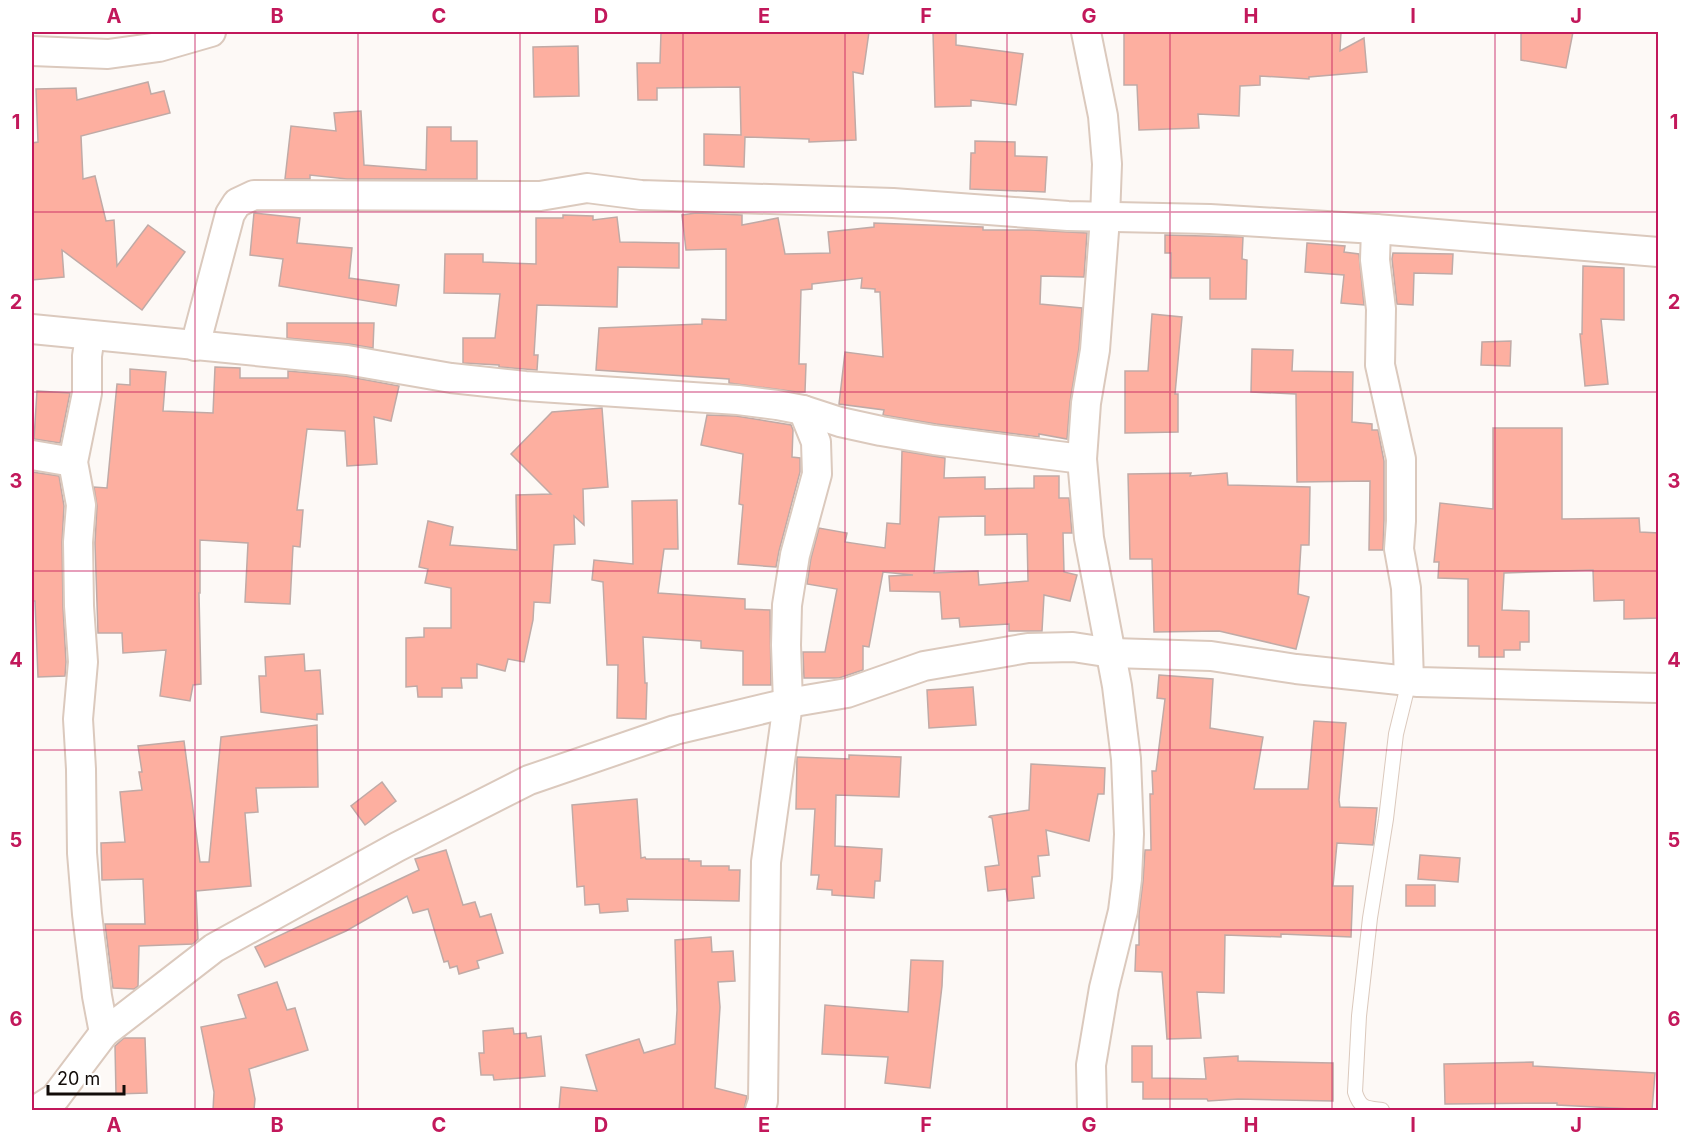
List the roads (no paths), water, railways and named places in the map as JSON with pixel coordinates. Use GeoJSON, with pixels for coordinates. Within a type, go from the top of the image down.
{"type":"FeatureCollection","features":[{"type":"Feature","properties":{"kind":"street"},"geometry":{"type":"LineString","coordinates":[[32,51],[108,54],[159,47],[211,32]]}},
{"type":"Feature","properties":{"kind":"street"},"geometry":{"type":"LineString","coordinates":[[1086,32],[1103,117],[1107,164],[1095,350],[1086,403],[1082,459],[1089,538],[1112,653],[1126,759],[1130,834],[1123,911],[1104,987],[1091,1065],[1092,1110]]}},
{"type":"Feature","properties":{"kind":"street"},"geometry":{"type":"LineString","coordinates":[[195,346],[230,214],[237,203],[254,195],[540,196],[587,188],[641,195],[893,204],[1105,218],[1210,219],[1376,229],[1659,252]]}},
{"type":"Feature","properties":{"kind":"street"},"geometry":{"type":"LineString","coordinates":[[1376,229],[1375,260],[1381,309],[1380,365],[1401,459],[1399,549],[1406,588],[1408,681]]}},
{"type":"Feature","properties":{"kind":"street"},"geometry":{"type":"LineString","coordinates":[[32,329],[347,360],[451,378],[525,386],[738,400],[803,410],[840,422],[881,431],[965,445],[1082,459]]}},
{"type":"Feature","properties":{"kind":"street"},"geometry":{"type":"LineString","coordinates":[[90,336],[87,356],[87,393],[73,462],[81,505],[78,542],[83,662],[78,719],[82,853],[87,914],[96,996],[104,1033]]}},
{"type":"Feature","properties":{"kind":"street"},"geometry":{"type":"LineString","coordinates":[[760,1110],[763,1101],[766,862],[788,703],[787,605],[795,555],[817,474],[816,442],[803,410]]}},
{"type":"Feature","properties":{"kind":"street"},"geometry":{"type":"LineString","coordinates":[[32,455],[73,462]]}},
{"type":"Feature","properties":{"kind":"street"},"geometry":{"type":"LineString","coordinates":[[36,1110],[55,1098],[104,1033],[214,948],[397,847],[529,780],[675,730],[788,703],[846,693],[924,666],[1028,648],[1073,647],[1112,653],[1211,656],[1296,669],[1408,681],[1659,688]]}},
{"type":"Feature","properties":{"kind":"lane"},"geometry":{"type":"LineString","coordinates":[[1382,1110],[1364,1107],[1358,1101],[1355,1092],[1359,1016],[1370,918],[1386,819],[1396,734],[1408,681]]}}]}
